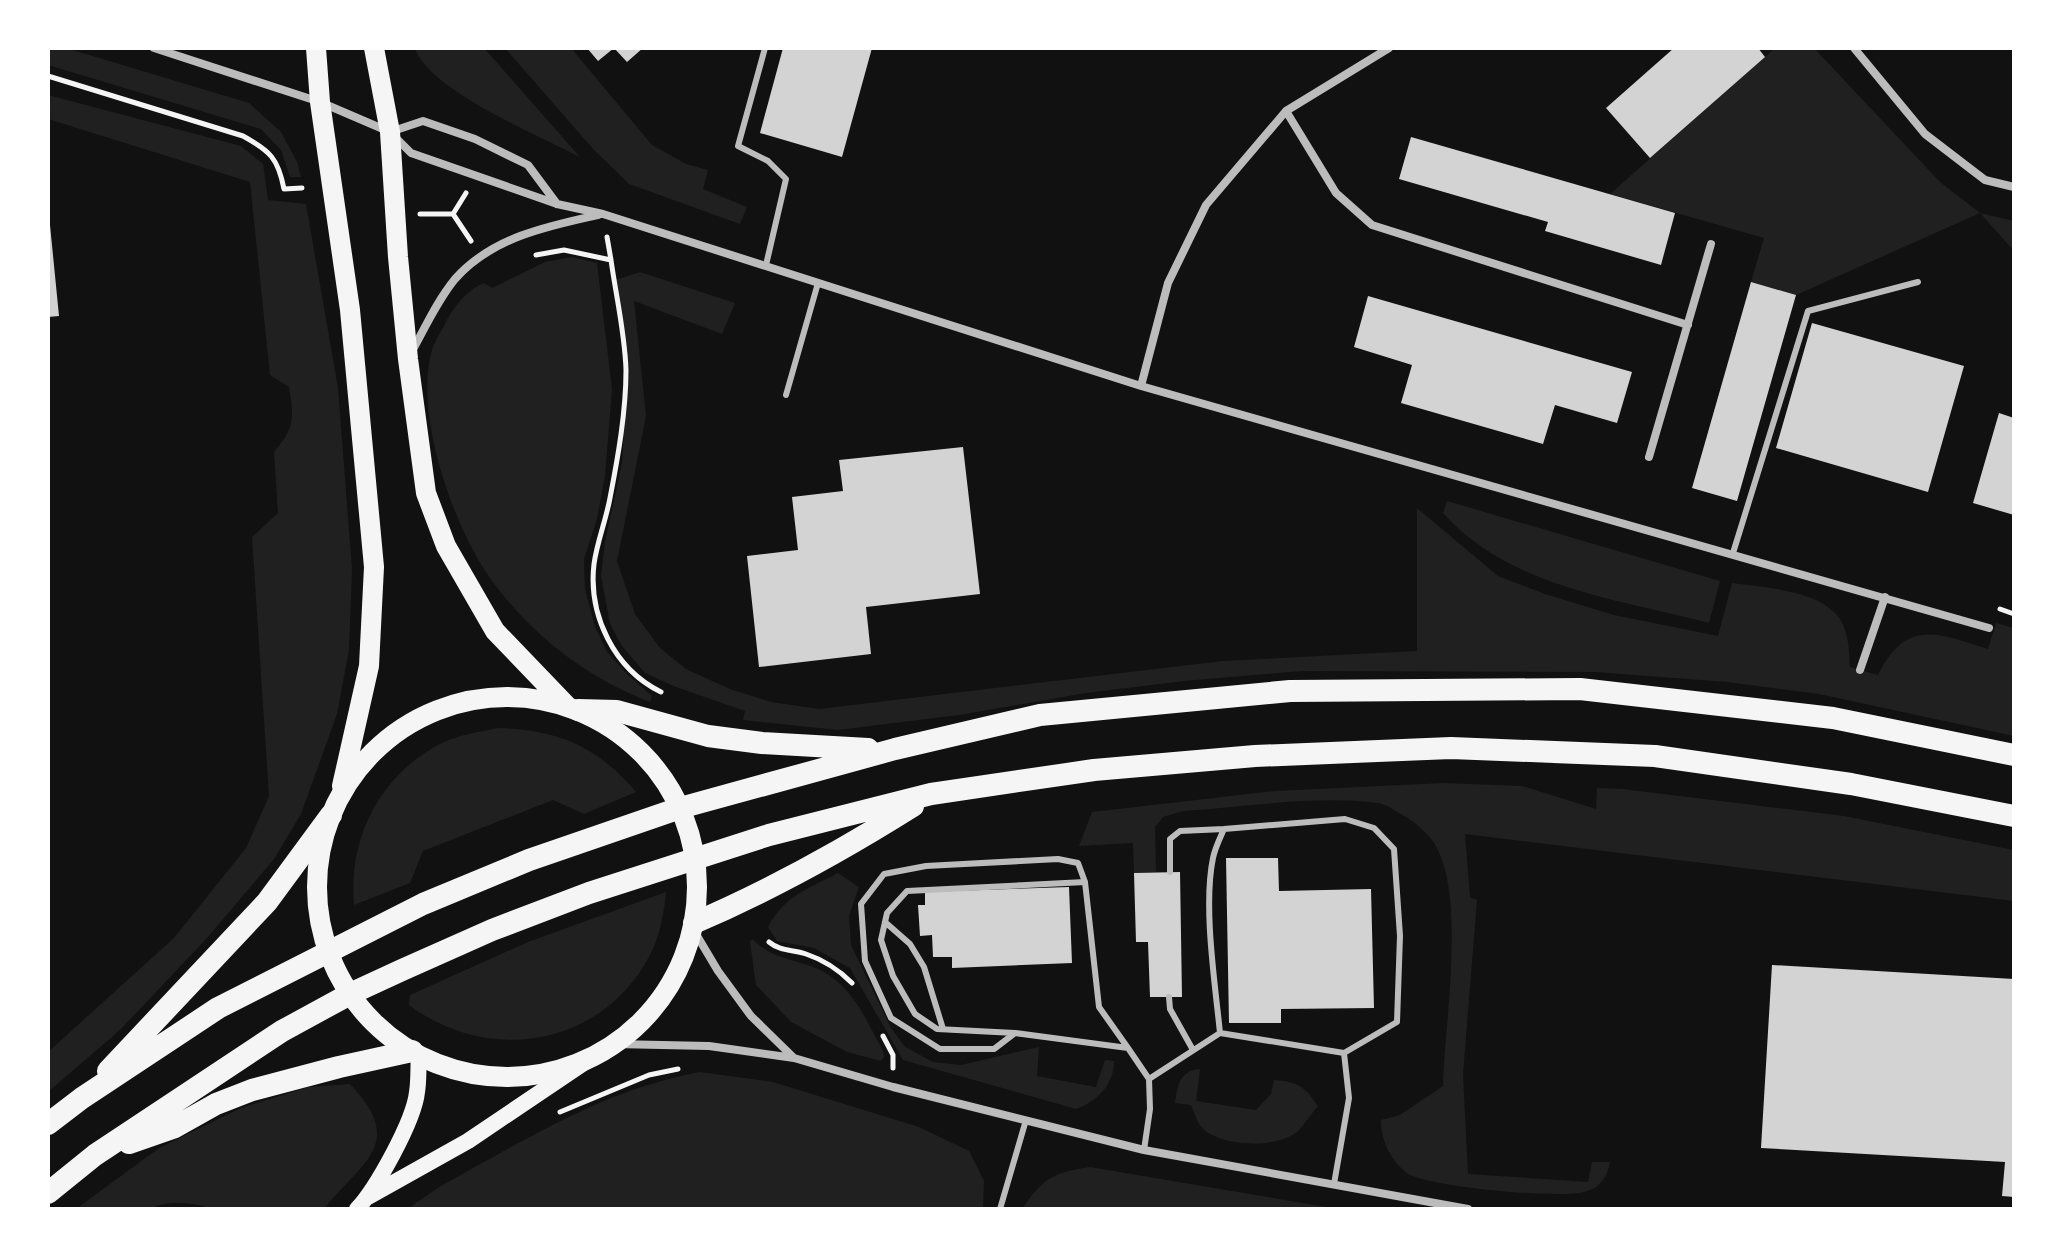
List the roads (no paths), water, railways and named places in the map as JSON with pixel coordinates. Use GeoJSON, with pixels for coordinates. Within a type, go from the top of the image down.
{"type":"FeatureCollection","features":[{"type":"Feature","properties":{"kind":"highway"},"geometry":{"type":"LineString","coordinates":[[48,1124],[218,1008],[423,904],[503,871],[680,808],[895,749],[1040,715],[1290,691],[1580,689],[1833,718],[2014,755]]}},
{"type":"Feature","properties":{"kind":"highway"},"geometry":{"type":"LineString","coordinates":[[573,708],[617,711],[708,736],[762,743],[895,749]]}},
{"type":"Feature","properties":{"kind":"highway"},"geometry":{"type":"LineString","coordinates":[[48,1193],[95,1155],[282,1031],[350,994],[492,930],[589,893],[769,835],[931,794],[1094,770],[1255,756],[1451,748],[1655,756],[1851,784],[2014,816]]}},
{"type":"Feature","properties":{"kind":"highway"},"geometry":{"type":"LineString","coordinates":[[694,926],[837,853],[931,794]]}},
{"type":"Feature","properties":{"kind":"highway"},"geometry":{"type":"LineString","coordinates":[[82,1098],[267,902],[335,806]]}},
{"type":"Feature","properties":{"kind":"highway"},"geometry":{"type":"LineString","coordinates":[[95,1155],[175,1127],[216,1104],[252,1090],[339,1067],[415,1053]]}},
{"type":"Feature","properties":{"kind":"main road"},"geometry":{"type":"LineString","coordinates":[[316,48],[320,102],[350,310],[374,567],[369,666],[335,806],[322,842],[317,897],[329,952],[350,994],[389,1035],[415,1053],[447,1066],[477,1074],[507,1077],[538,1074],[568,1067],[605,1049]]}},
{"type":"Feature","properties":{"kind":"main road"},"geometry":{"type":"LineString","coordinates":[[374,48],[390,132],[408,359],[426,493],[446,546],[495,631],[573,708]]}},
{"type":"Feature","properties":{"kind":"main road"},"geometry":{"type":"LineString","coordinates":[[335,806],[358,769],[380,745],[407,725],[437,710],[469,701],[502,697],[535,699],[573,708],[610,727],[639,749],[662,776],[680,808],[696,860],[698,891],[694,926],[685,956],[672,982],[637,1026],[481,1134],[362,1203]]}},
{"type":"Feature","properties":{"kind":"main road"},"geometry":{"type":"LineString","coordinates":[[362,1203],[409,1120],[417,1095],[415,1053]]}},
{"type":"Feature","properties":{"kind":"street"},"geometry":{"type":"LineString","coordinates":[[154,48],[320,102],[390,132],[411,153],[557,204],[603,214],[1141,386],[1989,628]]}},
{"type":"Feature","properties":{"kind":"street"},"geometry":{"type":"LineString","coordinates":[[1854,48],[1925,134],[1985,180],[2014,187]]}},
{"type":"Feature","properties":{"kind":"street"},"geometry":{"type":"LineString","coordinates":[[1141,386],[1168,283],[1206,205],[1286,111],[1385,49]]}},
{"type":"Feature","properties":{"kind":"street"},"geometry":{"type":"LineString","coordinates":[[1286,111],[1336,193],[1372,225],[1688,325]]}},
{"type":"Feature","properties":{"kind":"street"},"geometry":{"type":"LineString","coordinates":[[390,132],[423,121],[475,139],[528,165],[557,204]]}},
{"type":"Feature","properties":{"kind":"street"},"geometry":{"type":"LineString","coordinates":[[408,359],[442,297],[480,256],[502,243],[556,224],[603,214]]}},
{"type":"Feature","properties":{"kind":"street"},"geometry":{"type":"LineString","coordinates":[[1649,457],[1711,244]]}},
{"type":"Feature","properties":{"kind":"street"},"geometry":{"type":"LineString","coordinates":[[1860,670],[1885,597]]}},
{"type":"Feature","properties":{"kind":"street"},"geometry":{"type":"LineString","coordinates":[[694,926],[718,971],[751,1016],[794,1058]]}},
{"type":"Feature","properties":{"kind":"street"},"geometry":{"type":"LineString","coordinates":[[605,1049],[709,1046],[794,1058],[893,1087],[1144,1150],[1468,1209]]}},
{"type":"Feature","properties":{"kind":"lane"},"geometry":{"type":"LineString","coordinates":[[765,48],[738,146],[768,161],[786,179],[766,265]]}},
{"type":"Feature","properties":{"kind":"lane"},"geometry":{"type":"LineString","coordinates":[[1733,553],[1808,311],[1918,282]]}},
{"type":"Feature","properties":{"kind":"lane"},"geometry":{"type":"LineString","coordinates":[[786,395],[818,283]]}},
{"type":"Feature","properties":{"kind":"lane"},"geometry":{"type":"LineString","coordinates":[[1149,1079],[1220,1033],[1344,1053],[1397,1022],[1400,936],[1394,849],[1374,828],[1345,819],[1180,831],[1170,839],[1170,872]]}},
{"type":"Feature","properties":{"kind":"lane"},"geometry":{"type":"LineString","coordinates":[[1220,1033],[1212,957],[1210,886],[1213,857],[1224,829]]}},
{"type":"Feature","properties":{"kind":"lane"},"geometry":{"type":"LineString","coordinates":[[1015,1033],[994,1049],[940,1049],[891,1018],[865,961],[861,904],[884,874],[926,866],[1058,859],[1078,863],[1085,882],[1099,1007],[1149,1079],[1150,1109],[1144,1150]]}},
{"type":"Feature","properties":{"kind":"lane"},"geometry":{"type":"LineString","coordinates":[[1085,882],[907,891],[887,913],[881,940],[893,976],[915,1014],[937,1029],[1015,1033],[1128,1048]]}},
{"type":"Feature","properties":{"kind":"lane"},"geometry":{"type":"LineString","coordinates":[[885,922],[910,944],[924,967],[943,1029]]}},
{"type":"Feature","properties":{"kind":"lane"},"geometry":{"type":"LineString","coordinates":[[1169,997],[1170,1009],[1193,1050]]}},
{"type":"Feature","properties":{"kind":"lane"},"geometry":{"type":"LineString","coordinates":[[1334,1184],[1349,1098],[1344,1053]]}},
{"type":"Feature","properties":{"kind":"lane"},"geometry":{"type":"LineString","coordinates":[[1000,1209],[1026,1120]]}}]}
